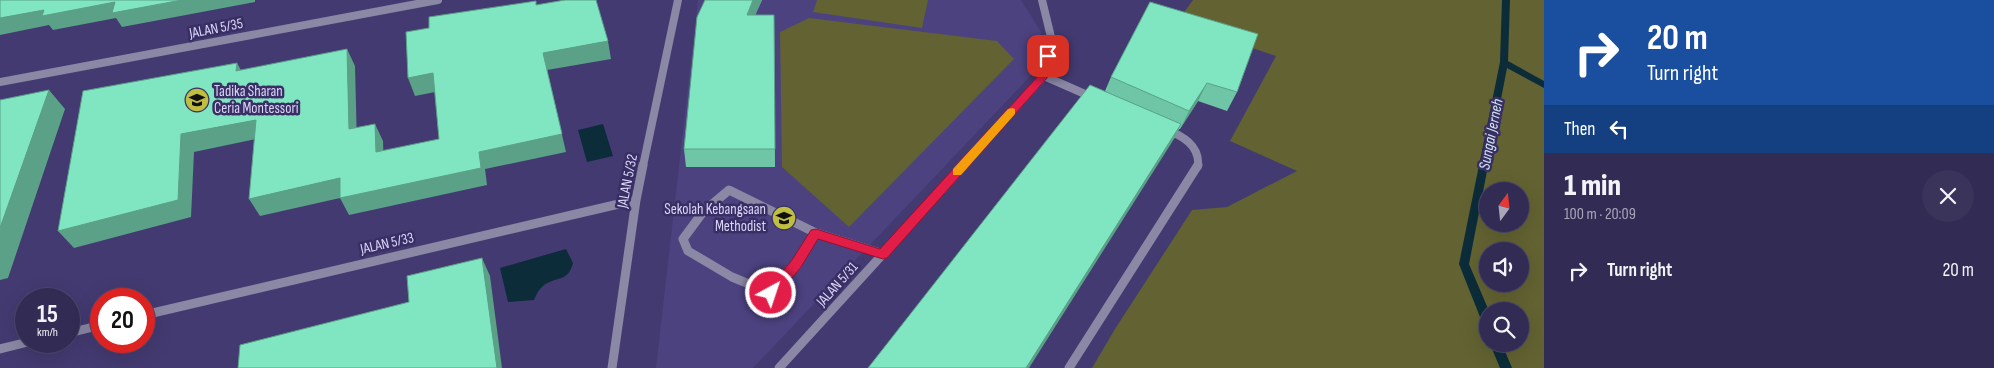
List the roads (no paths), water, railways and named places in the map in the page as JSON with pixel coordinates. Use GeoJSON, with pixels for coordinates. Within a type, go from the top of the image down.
{"type":"FeatureCollection","features":[{"type":"Feature","properties":{"kind":"street","name":"JALAN 5/35"},"geometry":{"type":"LineString","coordinates":[[0,82],[438,0]]}},
{"type":"Feature","properties":{"kind":"street","name":"JALAN 5/32"},"geometry":{"type":"LineString","coordinates":[[612,368],[636,200],[678,0]]}},
{"type":"Feature","properties":{"kind":"street"},"geometry":{"type":"LineString","coordinates":[[1042,0],[1051,37],[1044,76],[1102,101]]}},
{"type":"Feature","properties":{"kind":"street","name":"JALAN 5/31"},"geometry":{"type":"LineString","coordinates":[[779,368],[1044,76]]}},
{"type":"Feature","properties":{"kind":"street"},"geometry":{"type":"LineString","coordinates":[[1069,368],[1198,167],[1200,158],[1196,149],[1188,140],[1160,126]]}},
{"type":"Feature","properties":{"kind":"street"},"geometry":{"type":"LineString","coordinates":[[816,233],[797,264],[771,293],[732,277],[688,251],[683,239],[709,205],[729,190],[816,233],[883,254]]}},
{"type":"Feature","properties":{"kind":"street","name":"JALAN 5/33"},"geometry":{"type":"LineString","coordinates":[[155,312],[636,200]]}},
{"type":"Feature","properties":{"kind":"street"},"geometry":{"type":"LineString","coordinates":[[0,349],[15,345]]}},
{"type":"Feature","properties":{"kind":"water"},"geometry":{"type":"Polygon","coordinates":[[[603,124],[613,156],[587,162],[578,130],[603,124]]]}},
{"type":"Feature","properties":{"kind":"water"},"geometry":{"type":"Polygon","coordinates":[[[566,249],[573,263],[568,274],[543,286],[534,300],[508,302],[500,268],[566,249]]]}},
{"type":"Feature","properties":{"kind":"waterway","name":"Sungai Jerneh"},"geometry":{"type":"LineString","coordinates":[[1504,62],[1506,0]]}},
{"type":"Feature","properties":{"kind":"waterway","name":"Sungai Jerneh"},"geometry":{"type":"LineString","coordinates":[[1480,302],[1464,264],[1504,62]]}},
{"type":"Feature","properties":{"kind":"waterway"},"geometry":{"type":"LineString","coordinates":[[1504,62],[1544,85]]}},
{"type":"Feature","properties":{"kind":"waterway","name":"Sungai Jerneh"},"geometry":{"type":"LineString","coordinates":[[1499,352],[1506,368]]}},
{"type":"Feature","properties":{"kind":"place","name":"Tadika Sharan Ceria Montessori"},"geometry":{"type":"Point","coordinates":[197,100]}},
{"type":"Feature","properties":{"kind":"place","name":"Sekolah Kebangsaan Methodist"},"geometry":{"type":"Point","coordinates":[784,218]}}]}
